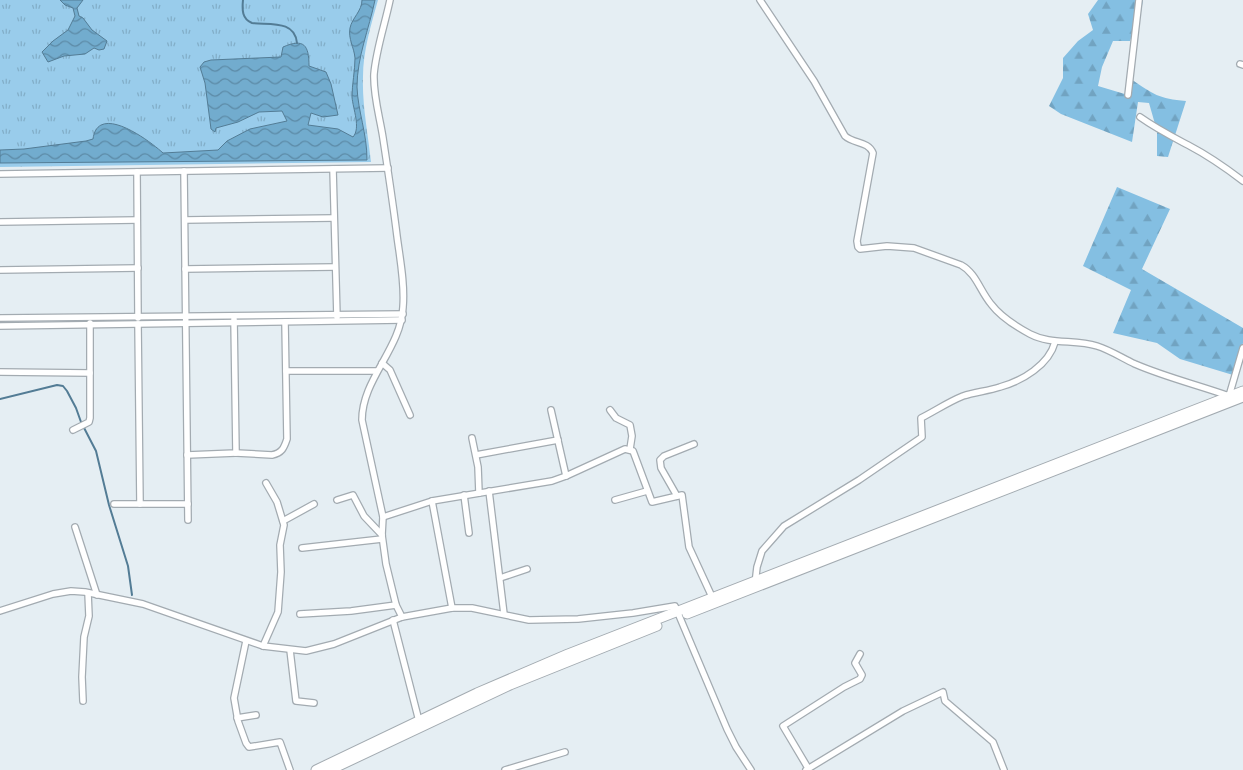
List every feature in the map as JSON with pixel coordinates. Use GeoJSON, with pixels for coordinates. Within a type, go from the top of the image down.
{"type":"FeatureCollection","features":[{"type":"Feature","properties":{"kind":"main road"},"geometry":{"type":"LineString","coordinates":[[755,584],[1229,396],[1242,396]]}},
{"type":"Feature","properties":{"kind":"main road"},"geometry":{"type":"LineString","coordinates":[[330,770],[510,685],[679,614],[1242,396]]}},
{"type":"Feature","properties":{"kind":"main road"},"geometry":{"type":"LineString","coordinates":[[316,770],[537,666],[679,614]]}},
{"type":"Feature","properties":{"kind":"street"},"geometry":{"type":"LineString","coordinates":[[390,0],[374,74],[404,296],[402,317],[394,342],[377,371],[362,409],[362,420],[383,517],[382,537],[386,564],[396,604],[402,617]]}},
{"type":"Feature","properties":{"kind":"street"},"geometry":{"type":"LineString","coordinates":[[760,0],[814,81],[846,136],[871,148],[873,153],[857,241],[860,249],[887,246],[914,248],[961,265],[967,268],[991,304],[1018,327],[1032,336],[1054,342],[1099,346],[1134,364],[1229,396],[1243,348]]}},
{"type":"Feature","properties":{"kind":"street"},"geometry":{"type":"LineString","coordinates":[[1128,95],[1139,0]]}},
{"type":"Feature","properties":{"kind":"street"},"geometry":{"type":"LineString","coordinates":[[1140,117],[1162,132],[1220,164],[1243,181]]}},
{"type":"Feature","properties":{"kind":"street"},"geometry":{"type":"LineString","coordinates":[[0,174],[388,168]]}},
{"type":"Feature","properties":{"kind":"street"},"geometry":{"type":"LineString","coordinates":[[333,169],[337,318]]}},
{"type":"Feature","properties":{"kind":"street"},"geometry":{"type":"LineString","coordinates":[[184,171],[188,520]]}},
{"type":"Feature","properties":{"kind":"street"},"geometry":{"type":"LineString","coordinates":[[137,172],[140,504]]}},
{"type":"Feature","properties":{"kind":"street"},"geometry":{"type":"LineString","coordinates":[[185,220],[334,218]]}},
{"type":"Feature","properties":{"kind":"street"},"geometry":{"type":"LineString","coordinates":[[0,222],[137,220]]}},
{"type":"Feature","properties":{"kind":"street"},"geometry":{"type":"LineString","coordinates":[[185,269],[335,267]]}},
{"type":"Feature","properties":{"kind":"street"},"geometry":{"type":"LineString","coordinates":[[0,270],[138,268]]}},
{"type":"Feature","properties":{"kind":"street"},"geometry":{"type":"LineString","coordinates":[[0,318],[138,321],[402,317]]}},
{"type":"Feature","properties":{"kind":"street"},"geometry":{"type":"LineString","coordinates":[[234,319],[285,322],[337,318]]}},
{"type":"Feature","properties":{"kind":"street"},"geometry":{"type":"LineString","coordinates":[[234,319],[236,453]]}},
{"type":"Feature","properties":{"kind":"street"},"geometry":{"type":"LineString","coordinates":[[0,326],[90,321]]}},
{"type":"Feature","properties":{"kind":"street"},"geometry":{"type":"LineString","coordinates":[[73,430],[89,422],[90,418],[90,321]]}},
{"type":"Feature","properties":{"kind":"street"},"geometry":{"type":"LineString","coordinates":[[187,455],[272,454],[281,451],[284,447],[286,439],[285,322]]}},
{"type":"Feature","properties":{"kind":"street"},"geometry":{"type":"LineString","coordinates":[[755,584],[759,557],[762,551],[776,534],[791,521],[859,480],[922,437],[921,418],[963,396],[1002,387],[1024,378],[1041,364],[1052,351],[1054,342]]}},
{"type":"Feature","properties":{"kind":"street"},"geometry":{"type":"LineString","coordinates":[[382,363],[390,370],[410,415]]}},
{"type":"Feature","properties":{"kind":"street"},"geometry":{"type":"LineString","coordinates":[[286,371],[377,371]]}},
{"type":"Feature","properties":{"kind":"street"},"geometry":{"type":"LineString","coordinates":[[0,372],[90,373]]}},
{"type":"Feature","properties":{"kind":"street"},"geometry":{"type":"LineString","coordinates":[[550,410],[566,476]]}},
{"type":"Feature","properties":{"kind":"street"},"geometry":{"type":"LineString","coordinates":[[610,410],[616,418],[630,425],[632,436],[630,449]]}},
{"type":"Feature","properties":{"kind":"street"},"geometry":{"type":"LineString","coordinates":[[472,438],[476,455],[479,493]]}},
{"type":"Feature","properties":{"kind":"street"},"geometry":{"type":"LineString","coordinates":[[476,455],[558,440]]}},
{"type":"Feature","properties":{"kind":"street"},"geometry":{"type":"LineString","coordinates":[[677,496],[661,468],[660,460],[664,456],[694,444]]}},
{"type":"Feature","properties":{"kind":"street"},"geometry":{"type":"LineString","coordinates":[[383,517],[432,501],[544,483],[566,476],[626,449],[630,449]]}},
{"type":"Feature","properties":{"kind":"street"},"geometry":{"type":"LineString","coordinates":[[630,449],[633,451],[652,502],[682,495],[690,548],[714,600]]}},
{"type":"Feature","properties":{"kind":"street"},"geometry":{"type":"LineString","coordinates":[[263,646],[278,612],[281,572],[280,546],[283,521],[277,502],[266,483]]}},
{"type":"Feature","properties":{"kind":"street"},"geometry":{"type":"LineString","coordinates":[[489,491],[504,614]]}},
{"type":"Feature","properties":{"kind":"street"},"geometry":{"type":"LineString","coordinates":[[615,500],[647,491]]}},
{"type":"Feature","properties":{"kind":"street"},"geometry":{"type":"LineString","coordinates":[[337,500],[353,495],[364,516],[382,537]]}},
{"type":"Feature","properties":{"kind":"street"},"geometry":{"type":"LineString","coordinates":[[464,495],[469,533]]}},
{"type":"Feature","properties":{"kind":"street"},"geometry":{"type":"LineString","coordinates":[[432,501],[452,608]]}},
{"type":"Feature","properties":{"kind":"street"},"geometry":{"type":"LineString","coordinates":[[114,504],[188,504]]}},
{"type":"Feature","properties":{"kind":"street"},"geometry":{"type":"LineString","coordinates":[[283,521],[314,504]]}},
{"type":"Feature","properties":{"kind":"street"},"geometry":{"type":"LineString","coordinates":[[75,527],[96,594]]}},
{"type":"Feature","properties":{"kind":"street"},"geometry":{"type":"LineString","coordinates":[[302,548],[382,537]]}},
{"type":"Feature","properties":{"kind":"street"},"geometry":{"type":"LineString","coordinates":[[500,578],[527,569]]}},
{"type":"Feature","properties":{"kind":"street"},"geometry":{"type":"LineString","coordinates":[[0,610],[53,594],[71,591],[96,594],[143,604],[263,646],[306,652],[318,650],[402,617],[452,608],[472,608],[529,620],[587,618],[675,606],[727,729],[751,770]]}},
{"type":"Feature","properties":{"kind":"street"},"geometry":{"type":"LineString","coordinates":[[83,701],[82,677],[84,637],[89,616],[88,593]]}},
{"type":"Feature","properties":{"kind":"street"},"geometry":{"type":"LineString","coordinates":[[300,614],[351,611],[396,604]]}},
{"type":"Feature","properties":{"kind":"street"},"geometry":{"type":"LineString","coordinates":[[393,620],[419,721]]}},
{"type":"Feature","properties":{"kind":"street"},"geometry":{"type":"LineString","coordinates":[[246,641],[234,694],[237,718],[246,744],[249,747],[277,742],[282,743],[290,770]]}},
{"type":"Feature","properties":{"kind":"street"},"geometry":{"type":"LineString","coordinates":[[290,650],[296,701],[314,703]]}},
{"type":"Feature","properties":{"kind":"street"},"geometry":{"type":"LineString","coordinates":[[860,654],[855,663],[862,675],[860,678],[783,726],[807,769],[902,711],[943,692],[945,701],[993,742],[1004,770]]}},
{"type":"Feature","properties":{"kind":"street"},"geometry":{"type":"LineString","coordinates":[[237,718],[256,715]]}},
{"type":"Feature","properties":{"kind":"street"},"geometry":{"type":"LineString","coordinates":[[504,770],[565,752]]}},
{"type":"Feature","properties":{"kind":"green space"},"geometry":{"type":"Polygon","coordinates":[[[0,0],[378,0],[363,67],[363,98],[371,162],[0,167],[0,0]]]}},
{"type":"Feature","properties":{"kind":"green space"},"geometry":{"type":"Polygon","coordinates":[[[1098,0],[1143,0],[1141,12],[1130,41],[1113,41],[1102,67],[1098,86],[1128,95],[1131,79],[1157,95],[1186,101],[1168,157],[1157,156],[1157,131],[1149,103],[1138,102],[1132,142],[1061,114],[1049,106],[1063,78],[1063,58],[1078,41],[1093,30],[1088,14],[1098,0]]]}},
{"type":"Feature","properties":{"kind":"green space"},"geometry":{"type":"Polygon","coordinates":[[[1117,187],[1170,209],[1142,269],[1243,328],[1243,343],[1233,375],[1180,359],[1157,343],[1113,333],[1131,290],[1083,266],[1117,187]]]}},
{"type":"Feature","properties":{"kind":"water"},"geometry":{"type":"Polygon","coordinates":[[[60,0],[83,0],[77,8],[79,16],[83,18],[92,30],[107,41],[104,49],[94,48],[85,54],[64,56],[48,62],[42,52],[68,30],[75,16],[73,8],[65,5],[60,0]]]}},
{"type":"Feature","properties":{"kind":"water"},"geometry":{"type":"Polygon","coordinates":[[[362,0],[375,0],[361,54],[357,87],[366,141],[367,160],[0,163],[0,150],[24,149],[86,141],[93,139],[97,128],[104,124],[114,124],[125,128],[163,153],[218,150],[227,141],[250,129],[287,121],[282,111],[259,112],[238,122],[216,128],[215,132],[211,129],[205,83],[200,67],[204,62],[211,60],[281,57],[283,47],[296,43],[304,45],[306,48],[309,66],[326,72],[331,84],[338,115],[323,117],[311,113],[308,125],[338,129],[353,137],[356,129],[352,97],[355,58],[350,32],[351,24],[362,4],[362,0]]]}},
{"type":"Feature","properties":{"kind":"waterway"},"geometry":{"type":"LineString","coordinates":[[243,0],[243,14],[246,19],[252,23],[274,24],[287,27],[292,30],[297,43]]}},
{"type":"Feature","properties":{"kind":"waterway"},"geometry":{"type":"LineString","coordinates":[[0,399],[57,385],[63,386],[67,391],[96,451],[109,505],[128,566],[132,595]]}}]}
